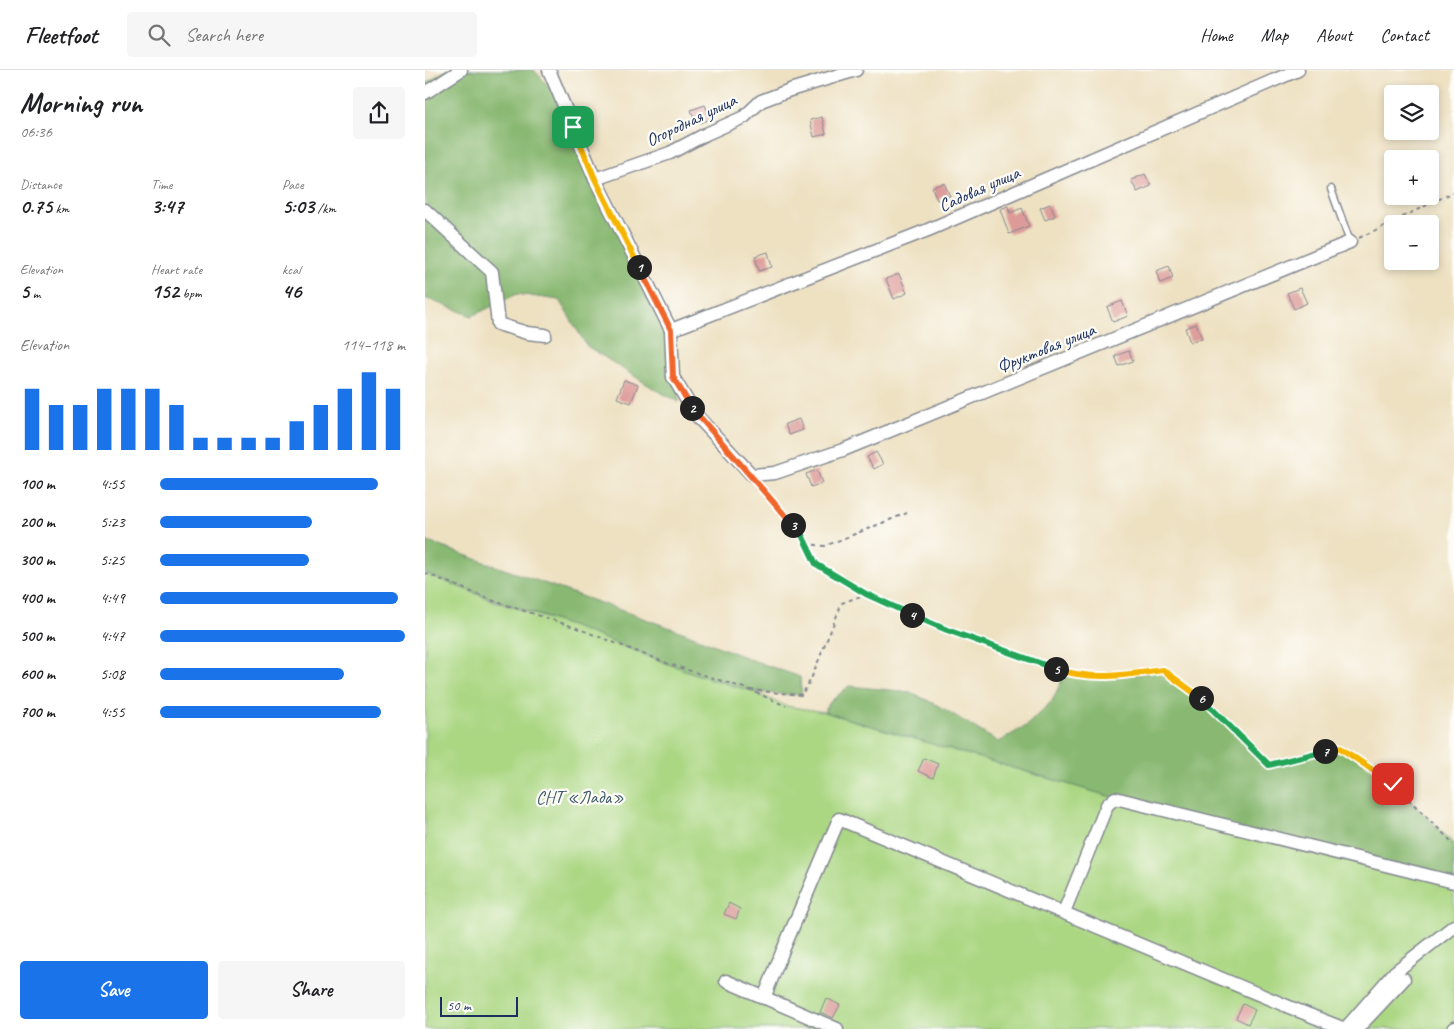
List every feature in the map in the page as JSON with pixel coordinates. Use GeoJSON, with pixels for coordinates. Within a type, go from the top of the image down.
{"type":"FeatureCollection","features":[{"type":"Feature","properties":{"kind":"street"},"geometry":{"type":"LineString","coordinates":[[425,93],[461,70]]}},
{"type":"Feature","properties":{"kind":"street"},"geometry":{"type":"LineString","coordinates":[[549,70],[595,179],[671,330],[673,377],[695,414],[751,475]]}},
{"type":"Feature","properties":{"kind":"street","name":"Огородная улица"},"geometry":{"type":"LineString","coordinates":[[595,179],[670,153],[744,117],[761,101],[856,70]]}},
{"type":"Feature","properties":{"kind":"street","name":"Садовая улица"},"geometry":{"type":"LineString","coordinates":[[671,330],[928,230],[1298,70]]}},
{"type":"Feature","properties":{"kind":"street"},"geometry":{"type":"LineString","coordinates":[[425,210],[492,272],[498,324],[527,333],[545,335]]}},
{"type":"Feature","properties":{"kind":"street","name":"Фруктовая улица"},"geometry":{"type":"LineString","coordinates":[[751,475],[775,473],[843,450],[1350,242]]}},
{"type":"Feature","properties":{"kind":"street"},"geometry":{"type":"LineString","coordinates":[[1064,912],[1107,805],[1115,798],[1454,882]]}},
{"type":"Feature","properties":{"kind":"street"},"geometry":{"type":"LineString","coordinates":[[764,998],[839,819],[1294,1010],[1345,1029],[1395,972],[1454,926]]}},
{"type":"Feature","properties":{"kind":"street"},"geometry":{"type":"LineString","coordinates":[[1357,1029],[1404,979]]}},
{"type":"Feature","properties":{"kind":"street"},"geometry":{"type":"LineString","coordinates":[[726,982],[837,1029]]}},
{"type":"Feature","properties":{"kind":"lane"},"geometry":{"type":"LineString","coordinates":[[1331,189],[1350,242]]}},
{"type":"Feature","properties":{"kind":"path"},"geometry":{"type":"LineString","coordinates":[[1350,242],[1454,192]]}},
{"type":"Feature","properties":{"kind":"path"},"geometry":{"type":"LineString","coordinates":[[751,475],[801,533],[816,564],[866,594],[947,630],[1066,672],[1114,677],[1163,670],[1201,698],[1269,765],[1339,747],[1393,784],[1454,844]]}},
{"type":"Feature","properties":{"kind":"path"},"geometry":{"type":"LineString","coordinates":[[806,544],[825,546],[907,513]]}},
{"type":"Feature","properties":{"kind":"path"},"geometry":{"type":"LineString","coordinates":[[425,573],[494,601],[574,628],[669,664],[750,690],[786,706]]}},
{"type":"Feature","properties":{"kind":"path"},"geometry":{"type":"LineString","coordinates":[[750,690],[801,696],[811,679],[842,603],[866,594]]}},
{"type":"Feature","properties":{"kind":"green space"},"geometry":{"type":"Polygon","coordinates":[[[446,70],[534,70],[564,103],[677,364],[679,402],[656,390],[587,346],[559,300],[517,294],[472,316],[425,298],[425,84],[446,70]]]}},
{"type":"Feature","properties":{"kind":"green space"},"geometry":{"type":"Polygon","coordinates":[[[425,541],[685,633],[800,677],[802,695],[761,692],[726,684],[444,581],[425,573],[425,541]]]}},
{"type":"Feature","properties":{"kind":"green space","name":"СНТ «Лада»"},"geometry":{"type":"Polygon","coordinates":[[[425,573],[494,601],[574,627],[669,664],[750,690],[786,706],[824,712],[1115,798],[1454,882],[1454,1029],[425,1029],[425,573]]]}},
{"type":"Feature","properties":{"kind":"green space"},"geometry":{"type":"Polygon","coordinates":[[[1163,671],[1201,698],[1268,765],[1340,747],[1393,784],[1454,844],[1454,882],[1115,798],[824,712],[829,703],[849,686],[910,692],[941,707],[998,742],[1026,726],[1052,701],[1066,672],[1114,677],[1163,671]]]}},
{"type":"Feature","properties":{"kind":"building"},"geometry":{"type":"Polygon","coordinates":[[[705,105],[711,119],[696,124],[691,110],[705,105]]]}},
{"type":"Feature","properties":{"kind":"building"},"geometry":{"type":"Polygon","coordinates":[[[822,117],[826,134],[814,137],[810,120],[822,117]]]}},
{"type":"Feature","properties":{"kind":"building"},"geometry":{"type":"Polygon","coordinates":[[[1145,174],[1151,186],[1137,192],[1131,180],[1145,174]]]}},
{"type":"Feature","properties":{"kind":"building"},"geometry":{"type":"Polygon","coordinates":[[[944,183],[950,196],[937,200],[932,187],[944,183]]]}},
{"type":"Feature","properties":{"kind":"building"},"geometry":{"type":"Polygon","coordinates":[[[1050,204],[1055,216],[1045,220],[1040,208],[1050,204]]]}},
{"type":"Feature","properties":{"kind":"building"},"geometry":{"type":"Polygon","coordinates":[[[1008,206],[1010,213],[1022,208],[1029,226],[1009,234],[1000,209],[1008,206]]]}},
{"type":"Feature","properties":{"kind":"building"},"geometry":{"type":"Polygon","coordinates":[[[768,252],[772,267],[759,271],[755,256],[768,252]]]}},
{"type":"Feature","properties":{"kind":"building"},"geometry":{"type":"Polygon","coordinates":[[[1169,266],[1173,278],[1160,283],[1156,271],[1169,266]]]}},
{"type":"Feature","properties":{"kind":"building"},"geometry":{"type":"Polygon","coordinates":[[[899,274],[907,293],[894,299],[886,279],[899,274]]]}},
{"type":"Feature","properties":{"kind":"building"},"geometry":{"type":"Polygon","coordinates":[[[1300,288],[1307,303],[1294,309],[1287,293],[1300,288]]]}},
{"type":"Feature","properties":{"kind":"building"},"geometry":{"type":"Polygon","coordinates":[[[1122,301],[1128,316],[1113,322],[1107,307],[1122,301]]]}},
{"type":"Feature","properties":{"kind":"building"},"geometry":{"type":"Polygon","coordinates":[[[1196,324],[1202,338],[1190,342],[1185,328],[1196,324]]]}},
{"type":"Feature","properties":{"kind":"building"},"geometry":{"type":"Polygon","coordinates":[[[1129,351],[1133,361],[1119,366],[1115,356],[1129,351]]]}},
{"type":"Feature","properties":{"kind":"building"},"geometry":{"type":"Polygon","coordinates":[[[624,380],[638,385],[631,403],[617,398],[624,380]]]}},
{"type":"Feature","properties":{"kind":"building"},"geometry":{"type":"Polygon","coordinates":[[[799,419],[803,430],[789,435],[785,424],[799,419]]]}},
{"type":"Feature","properties":{"kind":"building"},"geometry":{"type":"Polygon","coordinates":[[[876,452],[883,464],[874,469],[867,457],[876,452]]]}},
{"type":"Feature","properties":{"kind":"building"},"geometry":{"type":"Polygon","coordinates":[[[817,470],[822,483],[811,487],[806,474],[817,470]]]}},
{"type":"Feature","properties":{"kind":"building"},"geometry":{"type":"Polygon","coordinates":[[[924,758],[938,764],[933,778],[918,771],[924,758]]]}},
{"type":"Feature","properties":{"kind":"building"},"geometry":{"type":"Polygon","coordinates":[[[729,903],[740,909],[736,919],[724,914],[729,903]]]}},
{"type":"Feature","properties":{"kind":"building"},"geometry":{"type":"Polygon","coordinates":[[[826,998],[840,1005],[833,1018],[820,1012],[826,998]]]}},
{"type":"Feature","properties":{"kind":"building"},"geometry":{"type":"Polygon","coordinates":[[[1243,1004],[1255,1010],[1248,1024],[1236,1018],[1243,1004]]]}},
{"type":"Feature","properties":{"kind":"route"},"geometry":{"type":"LineString","coordinates":[[573,127],[595,179],[671,330],[673,377],[695,414],[801,533],[816,564],[866,594],[947,630],[1066,672],[1114,677],[1163,670],[1201,698],[1269,765],[1339,747],[1393,784]]}}]}
